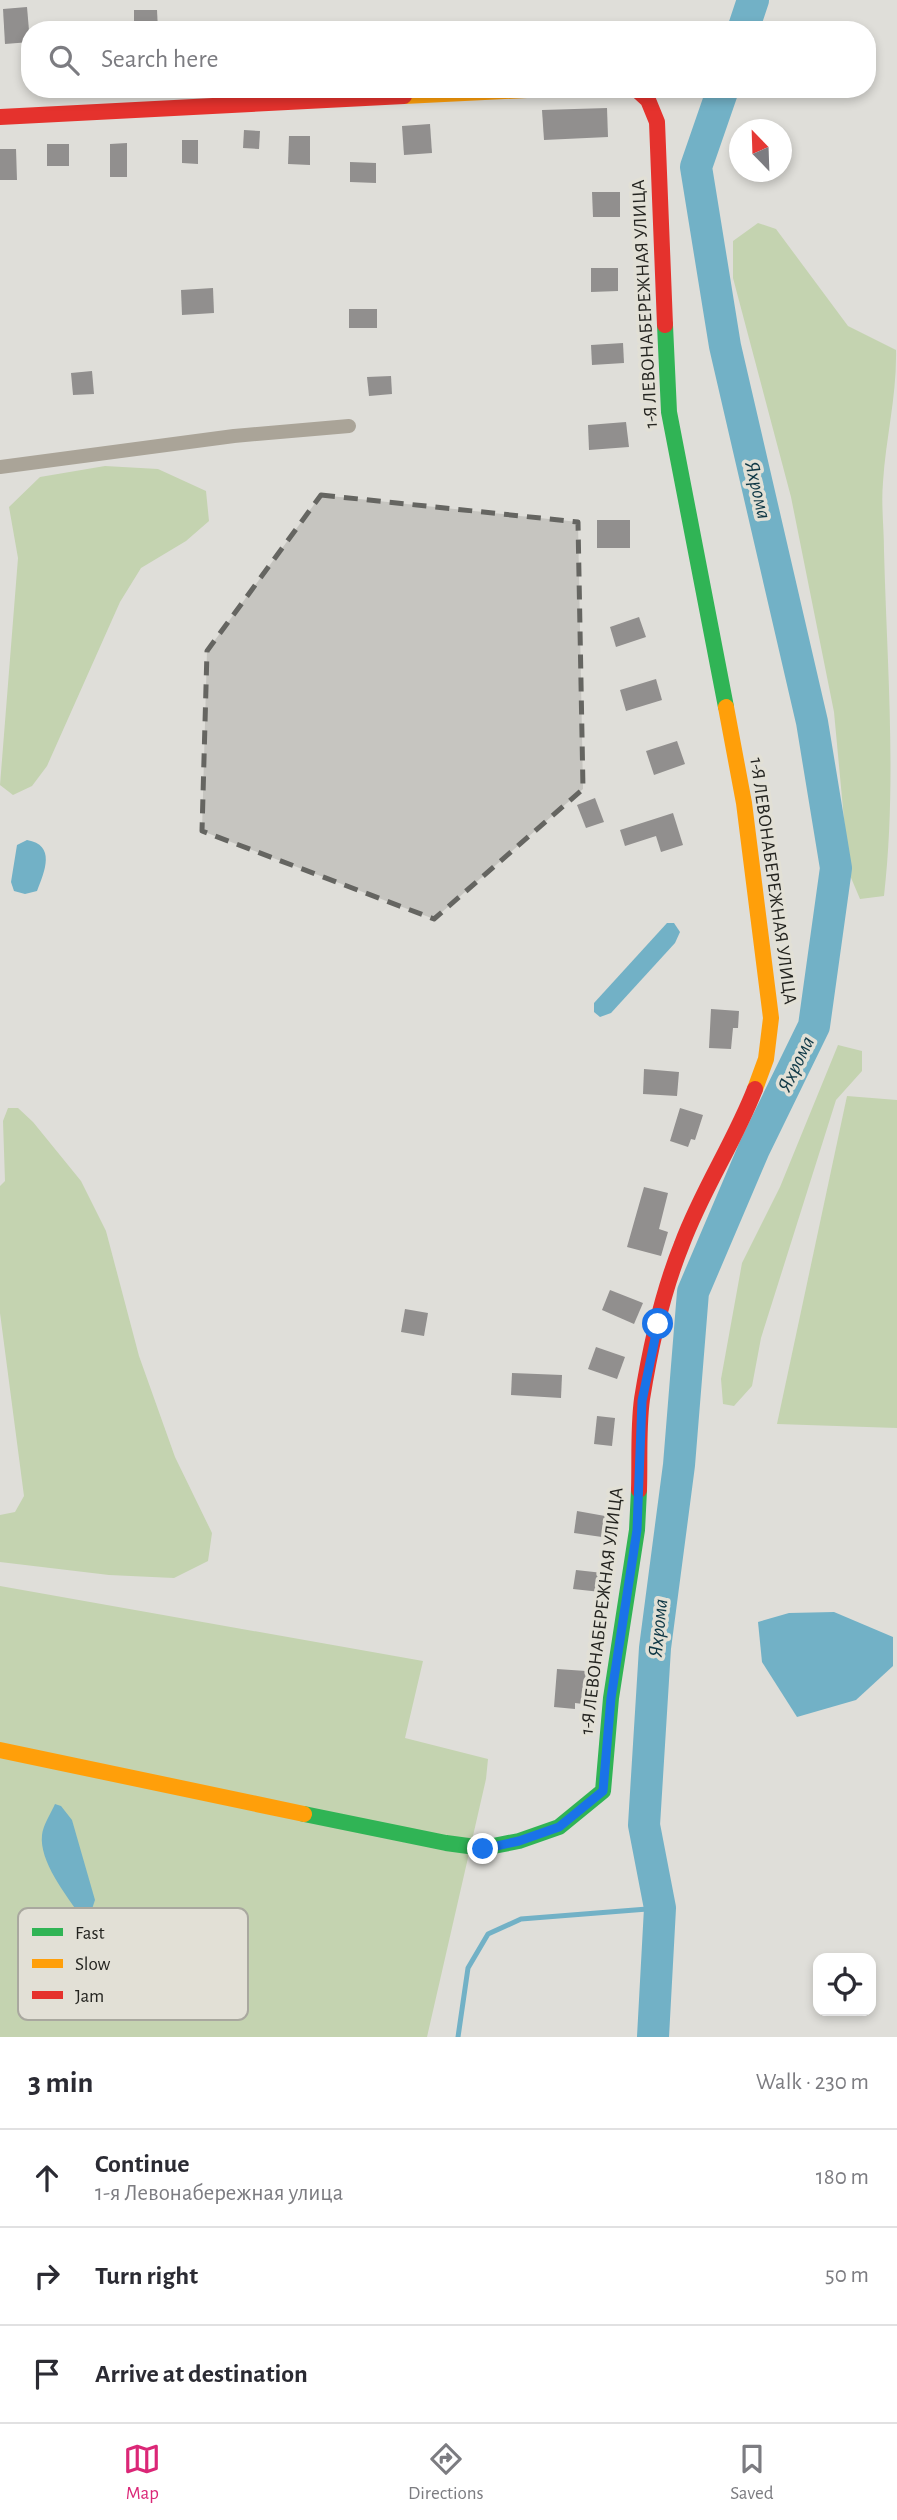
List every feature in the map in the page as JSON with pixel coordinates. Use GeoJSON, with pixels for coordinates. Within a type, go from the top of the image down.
{"type":"FeatureCollection","features":[{"type":"Feature","properties":{"kind":"street"},"geometry":{"type":"LineString","coordinates":[[0,117],[370,98]]}},
{"type":"Feature","properties":{"kind":"street","name":"1-Я ЛЕВОНАБЕРЕЖНАЯ УЛИЦА"},"geometry":{"type":"LineString","coordinates":[[0,1749],[166,1786],[483,1849],[519,1841],[559,1827],[603,1791],[611,1698],[637,1530],[642,1401],[658,1324],[681,1245],[699,1202],[746,1112],[766,1059],[771,1018],[744,803],[669,412],[657,122],[646,98]]}},
{"type":"Feature","properties":{"kind":"street"},"geometry":{"type":"LineString","coordinates":[[0,467],[220,438],[349,426]]}},
{"type":"Feature","properties":{"kind":"highlighted area"},"geometry":{"type":"Polygon","coordinates":[[[321,495],[578,522],[583,789],[434,919],[202,831],[207,651],[321,495]]]}},
{"type":"Feature","properties":{"kind":"green space"},"geometry":{"type":"Polygon","coordinates":[[[758,223],[776,229],[848,326],[896,350],[895,383],[882,491],[891,767],[884,896],[860,899],[849,873],[834,712],[791,497],[733,278],[733,241],[758,223]]]}},
{"type":"Feature","properties":{"kind":"green space"},"geometry":{"type":"Polygon","coordinates":[[[105,466],[158,469],[206,491],[209,521],[186,541],[141,568],[120,602],[47,766],[32,786],[13,795],[0,785],[18,558],[9,507],[40,477],[105,466]]]}},
{"type":"Feature","properties":{"kind":"green space"},"geometry":{"type":"Polygon","coordinates":[[[838,1045],[862,1051],[862,1071],[836,1100],[761,1338],[752,1386],[734,1406],[723,1404],[721,1379],[742,1263],[780,1187],[838,1045]]]}},
{"type":"Feature","properties":{"kind":"green space"},"geometry":{"type":"Polygon","coordinates":[[[847,1096],[897,1100],[897,1428],[777,1424],[847,1096]]]}},
{"type":"Feature","properties":{"kind":"green space"},"geometry":{"type":"Polygon","coordinates":[[[8,1108],[18,1108],[33,1122],[81,1181],[106,1231],[139,1356],[175,1457],[212,1533],[208,1561],[174,1578],[109,1575],[0,1562],[0,1515],[15,1512],[24,1496],[0,1313],[0,1186],[5,1181],[3,1121],[8,1108]]]}},
{"type":"Feature","properties":{"kind":"green space"},"geometry":{"type":"Polygon","coordinates":[[[0,1586],[423,1661],[405,1738],[488,1759],[486,1779],[427,2037],[0,2037],[0,1586]]]}},
{"type":"Feature","properties":{"kind":"water"},"geometry":{"type":"Polygon","coordinates":[[[27,840],[42,847],[46,860],[37,891],[25,894],[14,891],[11,882],[17,845],[27,840]]]}},
{"type":"Feature","properties":{"kind":"water"},"geometry":{"type":"Polygon","coordinates":[[[667,923],[674,923],[680,932],[675,943],[611,1013],[600,1017],[594,1012],[594,1003],[667,923]]]}},
{"type":"Feature","properties":{"kind":"water"},"geometry":{"type":"Polygon","coordinates":[[[834,1612],[893,1637],[893,1666],[856,1700],[797,1717],[762,1662],[758,1622],[789,1613],[834,1612]]]}},
{"type":"Feature","properties":{"kind":"water"},"geometry":{"type":"Polygon","coordinates":[[[55,1804],[61,1806],[72,1820],[95,1900],[92,1908],[75,1908],[61,1888],[42,1845],[45,1823],[55,1804]]]}},
{"type":"Feature","properties":{"kind":"building"},"geometry":{"type":"Polygon","coordinates":[[[27,7],[28,21],[21,21],[21,43],[5,44],[3,9],[27,7]]]}},
{"type":"Feature","properties":{"kind":"building"},"geometry":{"type":"Polygon","coordinates":[[[134,10],[157,10],[158,21],[134,21],[134,10]]]}},
{"type":"Feature","properties":{"kind":"building"},"geometry":{"type":"Polygon","coordinates":[[[607,108],[608,137],[544,140],[542,110],[607,108]]]}},
{"type":"Feature","properties":{"kind":"building"},"geometry":{"type":"Polygon","coordinates":[[[430,124],[432,153],[404,155],[402,126],[430,124]]]}},
{"type":"Feature","properties":{"kind":"building"},"geometry":{"type":"Polygon","coordinates":[[[244,130],[260,131],[259,149],[243,148],[244,130]]]}},
{"type":"Feature","properties":{"kind":"building"},"geometry":{"type":"Polygon","coordinates":[[[289,136],[310,136],[310,165],[288,164],[289,136]]]}},
{"type":"Feature","properties":{"kind":"building"},"geometry":{"type":"Polygon","coordinates":[[[182,140],[198,140],[198,164],[182,163],[182,140]]]}},
{"type":"Feature","properties":{"kind":"building"},"geometry":{"type":"Polygon","coordinates":[[[127,143],[127,177],[110,177],[110,144],[127,143]]]}},
{"type":"Feature","properties":{"kind":"building"},"geometry":{"type":"Polygon","coordinates":[[[47,144],[69,144],[69,166],[47,166],[47,144]]]}},
{"type":"Feature","properties":{"kind":"building"},"geometry":{"type":"Polygon","coordinates":[[[0,149],[16,149],[17,180],[0,180],[0,149]]]}},
{"type":"Feature","properties":{"kind":"building"},"geometry":{"type":"Polygon","coordinates":[[[350,162],[376,163],[376,183],[350,182],[350,162]]]}},
{"type":"Feature","properties":{"kind":"building"},"geometry":{"type":"Polygon","coordinates":[[[592,192],[620,192],[620,217],[593,217],[592,192]]]}},
{"type":"Feature","properties":{"kind":"building"},"geometry":{"type":"Polygon","coordinates":[[[591,268],[618,268],[618,291],[591,292],[591,268]]]}},
{"type":"Feature","properties":{"kind":"building"},"geometry":{"type":"Polygon","coordinates":[[[213,288],[214,313],[182,315],[181,290],[213,288]]]}},
{"type":"Feature","properties":{"kind":"building"},"geometry":{"type":"Polygon","coordinates":[[[349,309],[377,309],[377,328],[349,328],[349,309]]]}},
{"type":"Feature","properties":{"kind":"building"},"geometry":{"type":"Polygon","coordinates":[[[623,343],[624,363],[592,365],[591,345],[623,343]]]}},
{"type":"Feature","properties":{"kind":"building"},"geometry":{"type":"Polygon","coordinates":[[[92,371],[94,394],[73,395],[71,373],[92,371]]]}},
{"type":"Feature","properties":{"kind":"building"},"geometry":{"type":"Polygon","coordinates":[[[391,376],[392,394],[369,396],[367,377],[391,376]]]}},
{"type":"Feature","properties":{"kind":"building"},"geometry":{"type":"Polygon","coordinates":[[[626,422],[629,447],[589,450],[588,425],[626,422]]]}},
{"type":"Feature","properties":{"kind":"building"},"geometry":{"type":"Polygon","coordinates":[[[597,520],[630,520],[630,548],[597,548],[597,520]]]}},
{"type":"Feature","properties":{"kind":"building"},"geometry":{"type":"Polygon","coordinates":[[[639,617],[646,637],[616,647],[610,627],[639,617]]]}},
{"type":"Feature","properties":{"kind":"building"},"geometry":{"type":"Polygon","coordinates":[[[656,679],[662,700],[626,711],[620,690],[656,679]]]}},
{"type":"Feature","properties":{"kind":"building"},"geometry":{"type":"Polygon","coordinates":[[[677,741],[685,764],[654,775],[646,751],[677,741]]]}},
{"type":"Feature","properties":{"kind":"building"},"geometry":{"type":"Polygon","coordinates":[[[595,798],[604,822],[586,828],[577,805],[595,798]]]}},
{"type":"Feature","properties":{"kind":"building"},"geometry":{"type":"Polygon","coordinates":[[[673,813],[683,845],[661,852],[656,836],[625,846],[620,830],[673,813]]]}},
{"type":"Feature","properties":{"kind":"building"},"geometry":{"type":"Polygon","coordinates":[[[711,1009],[739,1011],[738,1028],[733,1028],[731,1049],[709,1048],[711,1009]]]}},
{"type":"Feature","properties":{"kind":"building"},"geometry":{"type":"Polygon","coordinates":[[[644,1069],[679,1072],[677,1096],[643,1094],[644,1069]]]}},
{"type":"Feature","properties":{"kind":"building"},"geometry":{"type":"Polygon","coordinates":[[[680,1108],[703,1115],[695,1140],[691,1139],[688,1147],[670,1141],[680,1108]]]}},
{"type":"Feature","properties":{"kind":"building"},"geometry":{"type":"Polygon","coordinates":[[[644,1187],[668,1193],[659,1229],[668,1232],[661,1256],[627,1247],[644,1187]]]}},
{"type":"Feature","properties":{"kind":"building"},"geometry":{"type":"Polygon","coordinates":[[[610,1290],[643,1303],[634,1324],[602,1310],[610,1290]]]}},
{"type":"Feature","properties":{"kind":"building"},"geometry":{"type":"Polygon","coordinates":[[[405,1309],[428,1313],[424,1336],[401,1332],[405,1309]]]}},
{"type":"Feature","properties":{"kind":"building"},"geometry":{"type":"Polygon","coordinates":[[[596,1347],[625,1357],[617,1379],[588,1369],[596,1347]]]}},
{"type":"Feature","properties":{"kind":"building"},"geometry":{"type":"Polygon","coordinates":[[[512,1373],[562,1375],[561,1398],[511,1395],[512,1373]]]}},
{"type":"Feature","properties":{"kind":"building"},"geometry":{"type":"Polygon","coordinates":[[[597,1416],[615,1418],[612,1446],[594,1444],[597,1416]]]}},
{"type":"Feature","properties":{"kind":"building"},"geometry":{"type":"Polygon","coordinates":[[[577,1511],[605,1516],[602,1537],[574,1533],[577,1511]]]}},
{"type":"Feature","properties":{"kind":"building"},"geometry":{"type":"Polygon","coordinates":[[[576,1570],[603,1573],[601,1592],[573,1589],[576,1570]]]}},
{"type":"Feature","properties":{"kind":"building"},"geometry":{"type":"Polygon","coordinates":[[[557,1669],[586,1671],[583,1704],[575,1703],[575,1709],[554,1707],[557,1669]]]}},
{"type":"Feature","properties":{"kind":"waterway","name":"Яхрома"},"geometry":{"type":"LineString","coordinates":[[746,21],[753,0]]}},
{"type":"Feature","properties":{"kind":"waterway","name":"Яхрома"},"geometry":{"type":"LineString","coordinates":[[653,2037],[660,1908],[644,1825],[655,1648],[679,1465],[693,1292],[754,1149],[814,1026],[836,868],[812,722],[725,346],[696,167],[720,98]]}},
{"type":"Feature","properties":{"kind":"waterway"},"geometry":{"type":"LineString","coordinates":[[458,2037],[468,1968],[488,1934],[521,1919],[660,1908]]}},
{"type":"Feature","properties":{"kind":"traffic: fast"},"geometry":{"type":"LineString","coordinates":[[665,325],[669,412],[726,707]]}},
{"type":"Feature","properties":{"kind":"traffic: fast"},"geometry":{"type":"LineString","coordinates":[[304,1814],[483,1848],[519,1841],[559,1827],[603,1791],[611,1698],[637,1530],[639,1490]]}},
{"type":"Feature","properties":{"kind":"traffic: slow"},"geometry":{"type":"LineString","coordinates":[[726,707],[744,803],[771,1018],[766,1059],[755,1089]]}},
{"type":"Feature","properties":{"kind":"traffic: slow"},"geometry":{"type":"LineString","coordinates":[[0,1750],[304,1814]]}},
{"type":"Feature","properties":{"kind":"traffic: jam"},"geometry":{"type":"LineString","coordinates":[[0,117],[366,98]]}},
{"type":"Feature","properties":{"kind":"traffic: jam"},"geometry":{"type":"LineString","coordinates":[[646,98],[657,122],[665,325]]}},
{"type":"Feature","properties":{"kind":"traffic: jam"},"geometry":{"type":"LineString","coordinates":[[639,1490],[642,1399],[663,1301],[690,1224],[755,1089]]}},
{"type":"Feature","properties":{"kind":"route"},"geometry":{"type":"LineString","coordinates":[[483,1849],[519,1841],[559,1827],[603,1791],[611,1698],[637,1530],[642,1401],[658,1324]]}}]}
